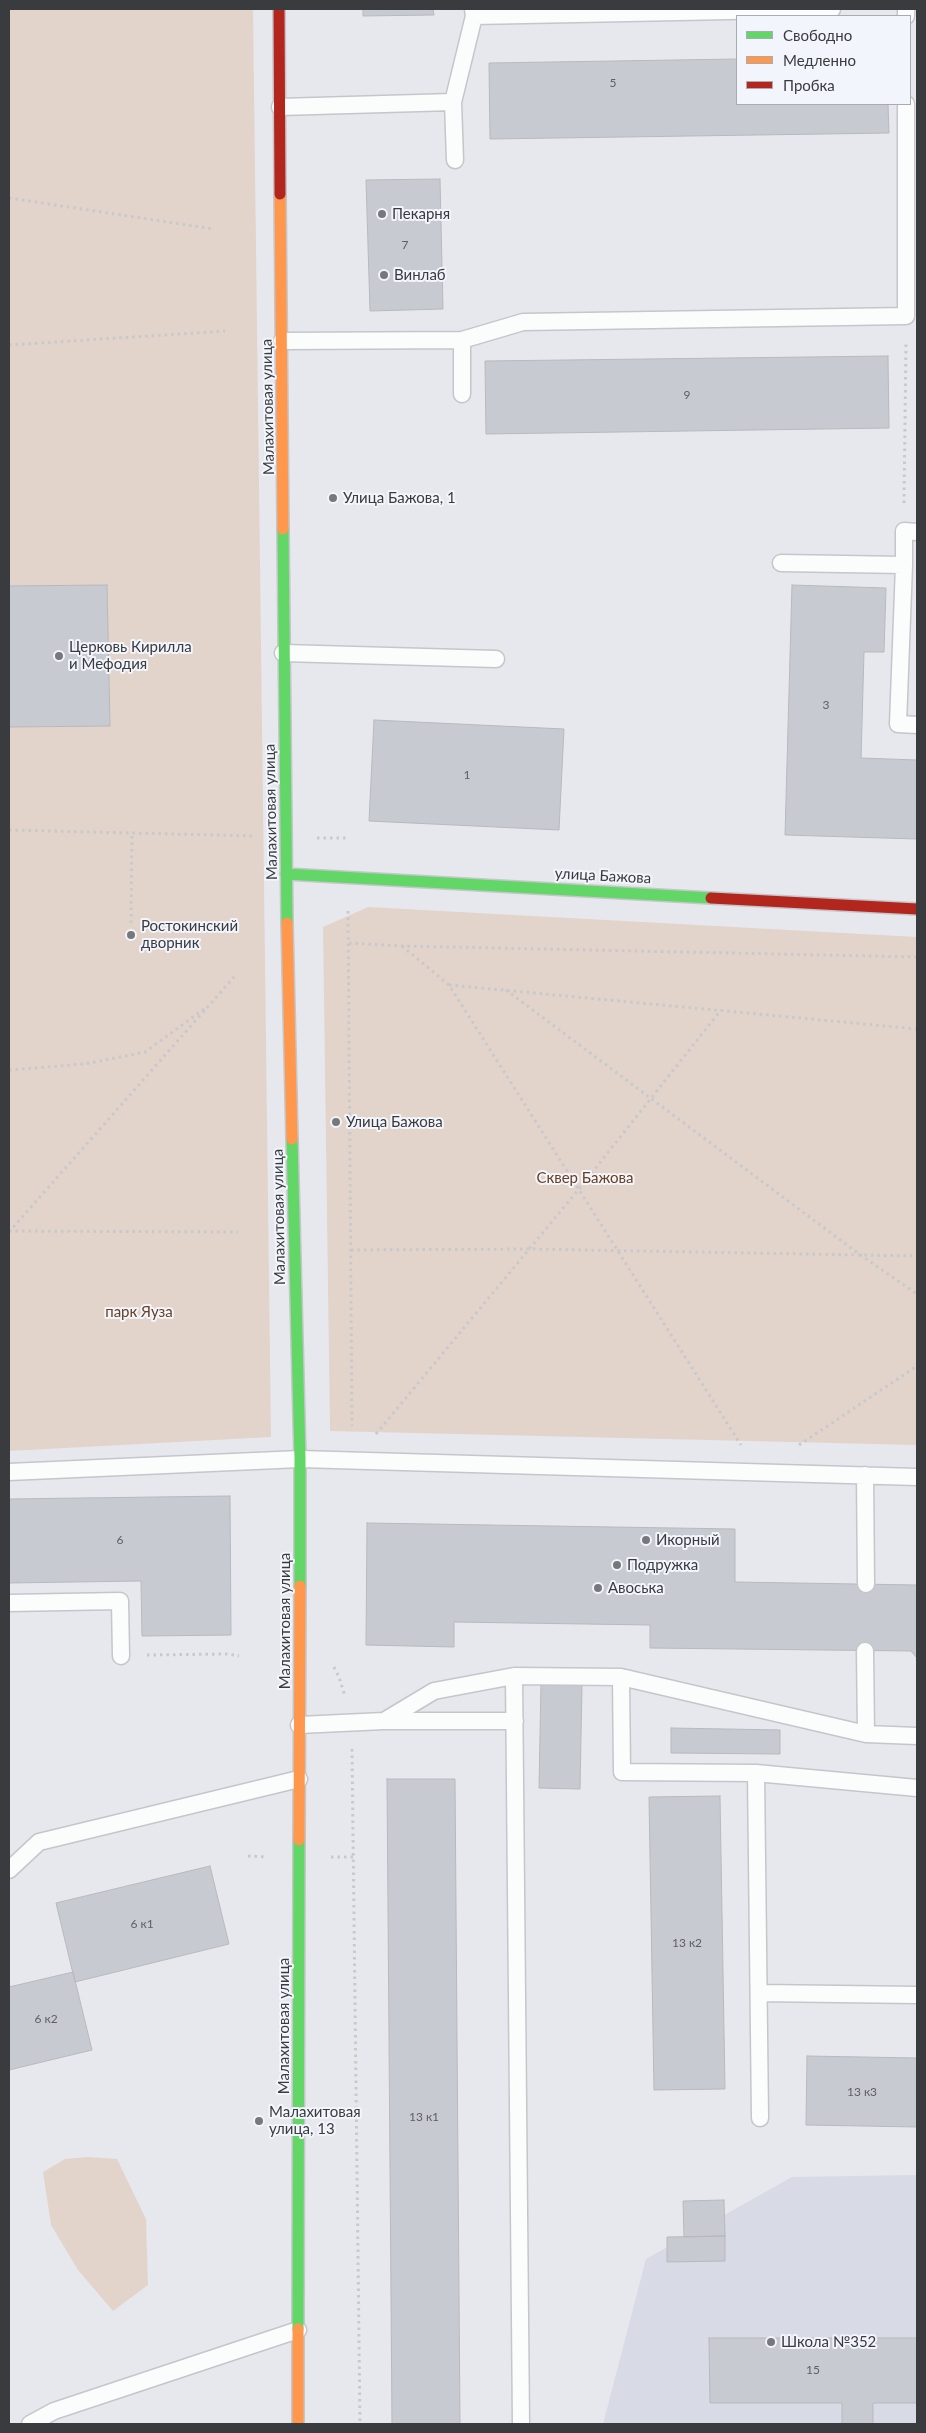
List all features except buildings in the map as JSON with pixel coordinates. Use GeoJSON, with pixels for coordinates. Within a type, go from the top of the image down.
{"type":"FeatureCollection","features":[{"type":"Feature","properties":{"kind":"street","name":"Малахитовая улица"},"geometry":{"type":"LineString","coordinates":[[279,9],[285,501],[283,652],[286,874],[300,1459],[298,2424]]}},
{"type":"Feature","properties":{"kind":"street","name":"улица Бажова"},"geometry":{"type":"LineString","coordinates":[[286,874],[917,909]]}},
{"type":"Feature","properties":{"kind":"lane"},"geometry":{"type":"LineString","coordinates":[[455,160],[453,102],[474,13],[832,9]]}},
{"type":"Feature","properties":{"kind":"lane"},"geometry":{"type":"LineString","coordinates":[[280,107],[453,102]]}},
{"type":"Feature","properties":{"kind":"lane"},"geometry":{"type":"LineString","coordinates":[[282,341],[462,340],[523,322],[906,316],[912,199],[906,105]]}},
{"type":"Feature","properties":{"kind":"lane"},"geometry":{"type":"LineString","coordinates":[[462,340],[462,394]]}},
{"type":"Feature","properties":{"kind":"lane"},"geometry":{"type":"LineString","coordinates":[[917,532],[904,532],[898,724],[917,725]]}},
{"type":"Feature","properties":{"kind":"lane"},"geometry":{"type":"LineString","coordinates":[[781,563],[904,565]]}},
{"type":"Feature","properties":{"kind":"lane"},"geometry":{"type":"LineString","coordinates":[[283,652],[496,659]]}},
{"type":"Feature","properties":{"kind":"lane"},"geometry":{"type":"LineString","coordinates":[[9,1472],[300,1459],[917,1477]]}},
{"type":"Feature","properties":{"kind":"lane"},"geometry":{"type":"LineString","coordinates":[[865,1475],[866,1584]]}},
{"type":"Feature","properties":{"kind":"lane"},"geometry":{"type":"LineString","coordinates":[[9,1603],[120,1601],[121,1656]]}},
{"type":"Feature","properties":{"kind":"lane"},"geometry":{"type":"LineString","coordinates":[[865,1651],[866,1734]]}},
{"type":"Feature","properties":{"kind":"lane"},"geometry":{"type":"LineString","coordinates":[[384,1721],[434,1691],[514,1676],[622,1677],[866,1734],[917,1736]]}},
{"type":"Feature","properties":{"kind":"lane"},"geometry":{"type":"LineString","coordinates":[[514,1676],[521,2424]]}},
{"type":"Feature","properties":{"kind":"lane"},"geometry":{"type":"LineString","coordinates":[[622,1677],[622,1772],[756,1773],[917,1788]]}},
{"type":"Feature","properties":{"kind":"lane"},"geometry":{"type":"LineString","coordinates":[[299,1725],[384,1721],[515,1721]]}},
{"type":"Feature","properties":{"kind":"lane"},"geometry":{"type":"LineString","coordinates":[[756,1773],[760,2118]]}},
{"type":"Feature","properties":{"kind":"lane"},"geometry":{"type":"LineString","coordinates":[[9,1870],[39,1842],[299,1779]]}},
{"type":"Feature","properties":{"kind":"lane"},"geometry":{"type":"LineString","coordinates":[[759,1993],[917,1995]]}},
{"type":"Feature","properties":{"kind":"lane"},"geometry":{"type":"LineString","coordinates":[[30,2424],[54,2410],[298,2330]]}},
{"type":"Feature","properties":{"kind":"path"},"geometry":{"type":"LineString","coordinates":[[9,198],[214,229]]}},
{"type":"Feature","properties":{"kind":"path"},"geometry":{"type":"LineString","coordinates":[[904,496],[906,316]]}},
{"type":"Feature","properties":{"kind":"path"},"geometry":{"type":"LineString","coordinates":[[9,345],[225,331]]}},
{"type":"Feature","properties":{"kind":"path"},"geometry":{"type":"LineString","coordinates":[[9,830],[347,838]]}},
{"type":"Feature","properties":{"kind":"path"},"geometry":{"type":"LineString","coordinates":[[131,923],[132,832]]}},
{"type":"Feature","properties":{"kind":"path"},"geometry":{"type":"LineString","coordinates":[[348,924],[352,1426]]}},
{"type":"Feature","properties":{"kind":"path"},"geometry":{"type":"LineString","coordinates":[[349,943],[402,946],[917,957]]}},
{"type":"Feature","properties":{"kind":"path"},"geometry":{"type":"LineString","coordinates":[[402,946],[448,985],[758,1472]]}},
{"type":"Feature","properties":{"kind":"path"},"geometry":{"type":"LineString","coordinates":[[9,1232],[235,976]]}},
{"type":"Feature","properties":{"kind":"path"},"geometry":{"type":"LineString","coordinates":[[448,985],[917,1029]]}},
{"type":"Feature","properties":{"kind":"path"},"geometry":{"type":"LineString","coordinates":[[506,990],[859,1254],[917,1294]]}},
{"type":"Feature","properties":{"kind":"path"},"geometry":{"type":"LineString","coordinates":[[9,1070],[84,1064],[145,1052],[210,1004]]}},
{"type":"Feature","properties":{"kind":"path"},"geometry":{"type":"LineString","coordinates":[[353,1461],[579,1189],[721,1010]]}},
{"type":"Feature","properties":{"kind":"path"},"geometry":{"type":"LineString","coordinates":[[9,1232],[238,1232]]}},
{"type":"Feature","properties":{"kind":"path"},"geometry":{"type":"LineString","coordinates":[[351,1250],[529,1249],[917,1256]]}},
{"type":"Feature","properties":{"kind":"path"},"geometry":{"type":"LineString","coordinates":[[798,1445],[917,1366]]}},
{"type":"Feature","properties":{"kind":"path"},"geometry":{"type":"LineString","coordinates":[[121,1656],[228,1654],[239,1656]]}},
{"type":"Feature","properties":{"kind":"path"},"geometry":{"type":"LineString","coordinates":[[332,1664],[339,1677],[352,1723],[360,2424]]}},
{"type":"Feature","properties":{"kind":"shaded area","name":"Школа №352"},"geometry":{"type":"Polygon","coordinates":[[[917,2175],[917,2424],[603,2424],[646,2259],[792,2177],[917,2175]]]}},
{"type":"Feature","properties":{"kind":"green space","name":"парк Яуза"},"geometry":{"type":"Polygon","coordinates":[[[9,9],[253,9],[271,1437],[9,1451],[9,9]]]}},
{"type":"Feature","properties":{"kind":"green space","name":"Сквер Бажова"},"geometry":{"type":"Polygon","coordinates":[[[368,907],[917,937],[917,1445],[330,1431],[323,927],[368,907]]]}},
{"type":"Feature","properties":{"kind":"green space"},"geometry":{"type":"Polygon","coordinates":[[[88,2157],[117,2159],[146,2219],[148,2285],[113,2311],[78,2270],[51,2225],[43,2172],[65,2159],[88,2157]]]}},
{"type":"Feature","properties":{"kind":"traffic: fast"},"geometry":{"type":"LineString","coordinates":[[283,529],[287,923]]}},
{"type":"Feature","properties":{"kind":"traffic: fast"},"geometry":{"type":"LineString","coordinates":[[286,874],[711,898]]}},
{"type":"Feature","properties":{"kind":"traffic: fast"},"geometry":{"type":"LineString","coordinates":[[292,1139],[300,1459],[300,1586]]}},
{"type":"Feature","properties":{"kind":"traffic: fast"},"geometry":{"type":"LineString","coordinates":[[298,2329],[299,1840]]}},
{"type":"Feature","properties":{"kind":"traffic: slow"},"geometry":{"type":"LineString","coordinates":[[280,194],[283,529]]}},
{"type":"Feature","properties":{"kind":"traffic: slow"},"geometry":{"type":"LineString","coordinates":[[287,923],[292,1139]]}},
{"type":"Feature","properties":{"kind":"traffic: slow"},"geometry":{"type":"LineString","coordinates":[[299,1840],[300,1586]]}},
{"type":"Feature","properties":{"kind":"traffic: slow"},"geometry":{"type":"LineString","coordinates":[[298,2329],[298,2424]]}},
{"type":"Feature","properties":{"kind":"traffic: jam"},"geometry":{"type":"LineString","coordinates":[[279,9],[280,194]]}},
{"type":"Feature","properties":{"kind":"traffic: jam"},"geometry":{"type":"LineString","coordinates":[[711,898],[917,909]]}},
{"type":"Feature","properties":{"kind":"place","name":"Пекарня"},"geometry":{"type":"Point","coordinates":[382,214]}},
{"type":"Feature","properties":{"kind":"place","name":"Винлаб"},"geometry":{"type":"Point","coordinates":[384,275]}},
{"type":"Feature","properties":{"kind":"place","name":"Улица Бажова, 1"},"geometry":{"type":"Point","coordinates":[333,498]}},
{"type":"Feature","properties":{"kind":"place","name":"Церковь Кирилла и Мефодия"},"geometry":{"type":"Point","coordinates":[59,656]}},
{"type":"Feature","properties":{"kind":"place","name":"Ростокинский дворник"},"geometry":{"type":"Point","coordinates":[131,935]}},
{"type":"Feature","properties":{"kind":"place","name":"Улица Бажова"},"geometry":{"type":"Point","coordinates":[336,1122]}},
{"type":"Feature","properties":{"kind":"place","name":"Икорный"},"geometry":{"type":"Point","coordinates":[646,1540]}},
{"type":"Feature","properties":{"kind":"place","name":"Подружка"},"geometry":{"type":"Point","coordinates":[617,1565]}},
{"type":"Feature","properties":{"kind":"place","name":"Авоська"},"geometry":{"type":"Point","coordinates":[598,1588]}},
{"type":"Feature","properties":{"kind":"place","name":"Малахитовая улица, 13"},"geometry":{"type":"Point","coordinates":[259,2121]}},
{"type":"Feature","properties":{"kind":"place","name":"Школа №352"},"geometry":{"type":"Point","coordinates":[771,2342]}}]}
